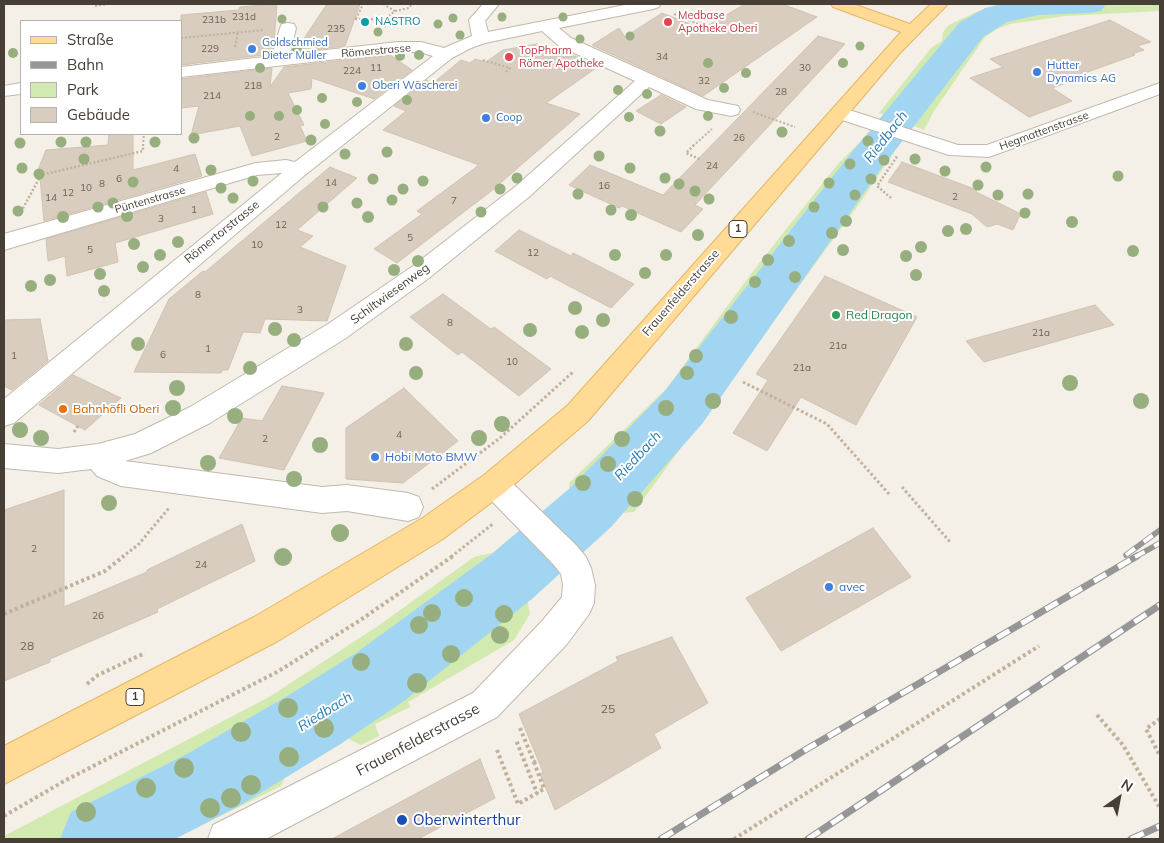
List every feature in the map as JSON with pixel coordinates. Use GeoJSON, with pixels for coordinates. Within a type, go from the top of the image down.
{"type":"FeatureCollection","features":[{"type":"Feature","properties":{"kind":"main road"},"geometry":{"type":"LineString","coordinates":[[839,4],[911,30]]}},
{"type":"Feature","properties":{"kind":"main road","name":"Frauenfelderstrasse"},"geometry":{"type":"LineString","coordinates":[[4,766],[266,629],[432,529],[494,484],[578,413],[911,30],[940,4]]}},
{"type":"Feature","properties":{"kind":"street"},"geometry":{"type":"LineString","coordinates":[[481,39],[477,20],[491,4]]}},
{"type":"Feature","properties":{"kind":"street"},"geometry":{"type":"LineString","coordinates":[[446,54],[465,44],[481,39],[653,4]]}},
{"type":"Feature","properties":{"kind":"street"},"geometry":{"type":"LineString","coordinates":[[546,26],[565,42],[703,106],[731,110]]}},
{"type":"Feature","properties":{"kind":"street"},"geometry":{"type":"LineString","coordinates":[[279,61],[288,28]]}},
{"type":"Feature","properties":{"kind":"street","name":"Römerstrasse"},"geometry":{"type":"LineString","coordinates":[[182,72],[404,46],[446,54]]}},
{"type":"Feature","properties":{"kind":"street","name":"Römertorstrasse"},"geometry":{"type":"LineString","coordinates":[[4,415],[298,170],[446,54]]}},
{"type":"Feature","properties":{"kind":"street","name":"Schiltwiesenweg"},"geometry":{"type":"LineString","coordinates":[[4,456],[58,461],[98,456],[141,444],[181,425],[293,359],[368,310],[421,272],[504,207],[648,79]]}},
{"type":"Feature","properties":{"kind":"street","name":"Hegmattenstrasse"},"geometry":{"type":"LineString","coordinates":[[840,113],[956,151],[989,151],[1160,88]]}},
{"type":"Feature","properties":{"kind":"street"},"geometry":{"type":"LineString","coordinates":[[4,90],[20,89]]}},
{"type":"Feature","properties":{"kind":"street"},"geometry":{"type":"LineString","coordinates":[[368,115],[392,122]]}},
{"type":"Feature","properties":{"kind":"street","name":"Püntenstrasse"},"geometry":{"type":"LineString","coordinates":[[4,242],[256,170],[286,166],[298,170]]}},
{"type":"Feature","properties":{"kind":"street"},"geometry":{"type":"LineString","coordinates":[[98,456],[107,467],[121,474],[322,500],[348,498],[408,507]]}},
{"type":"Feature","properties":{"kind":"street","name":"Frauenfelderstrasse"},"geometry":{"type":"LineString","coordinates":[[227,839],[485,705],[555,632],[578,603],[579,584],[575,568],[565,555],[494,484]]}},
{"type":"Feature","properties":{"kind":"path"},"geometry":{"type":"LineString","coordinates":[[95,6],[108,4]]}},
{"type":"Feature","properties":{"kind":"path"},"geometry":{"type":"LineString","coordinates":[[363,4],[356,19],[384,19],[391,22]]}},
{"type":"Feature","properties":{"kind":"path"},"geometry":{"type":"LineString","coordinates":[[383,4],[395,11]]}},
{"type":"Feature","properties":{"kind":"path"},"geometry":{"type":"LineString","coordinates":[[384,19],[395,11],[409,8],[412,4]]}},
{"type":"Feature","properties":{"kind":"path"},"geometry":{"type":"LineString","coordinates":[[669,12],[698,24],[713,15],[721,18]]}},
{"type":"Feature","properties":{"kind":"path"},"geometry":{"type":"LineString","coordinates":[[182,38],[267,30]]}},
{"type":"Feature","properties":{"kind":"path"},"geometry":{"type":"LineString","coordinates":[[482,60],[510,68],[505,73]]}},
{"type":"Feature","properties":{"kind":"path"},"geometry":{"type":"LineString","coordinates":[[699,159],[686,153],[731,110],[749,110],[795,127]]}},
{"type":"Feature","properties":{"kind":"path"},"geometry":{"type":"LineString","coordinates":[[4,242],[41,176],[143,150],[144,135]]}},
{"type":"Feature","properties":{"kind":"path"},"geometry":{"type":"LineString","coordinates":[[892,198],[877,186],[912,137]]}},
{"type":"Feature","properties":{"kind":"path"},"geometry":{"type":"LineString","coordinates":[[408,507],[500,438],[579,368]]}},
{"type":"Feature","properties":{"kind":"path"},"geometry":{"type":"LineString","coordinates":[[743,382],[827,424],[889,494]]}},
{"type":"Feature","properties":{"kind":"path"},"geometry":{"type":"LineString","coordinates":[[75,430],[78,426]]}},
{"type":"Feature","properties":{"kind":"path"},"geometry":{"type":"LineString","coordinates":[[4,614],[105,571],[138,545],[190,483]]}},
{"type":"Feature","properties":{"kind":"path"},"geometry":{"type":"LineString","coordinates":[[902,487],[951,543]]}},
{"type":"Feature","properties":{"kind":"path"},"geometry":{"type":"LineString","coordinates":[[4,816],[66,780],[277,672],[359,622],[453,556]]}},
{"type":"Feature","properties":{"kind":"path"},"geometry":{"type":"LineString","coordinates":[[734,839],[1039,646]]}},
{"type":"Feature","properties":{"kind":"path"},"geometry":{"type":"LineString","coordinates":[[98,675],[151,650]]}},
{"type":"Feature","properties":{"kind":"path"},"geometry":{"type":"LineString","coordinates":[[1098,715],[1123,745],[1160,808]]}},
{"type":"Feature","properties":{"kind":"path"},"geometry":{"type":"LineString","coordinates":[[1160,719],[1146,730],[1160,756]]}},
{"type":"Feature","properties":{"kind":"path"},"geometry":{"type":"LineString","coordinates":[[497,750],[518,804],[544,789],[536,761],[520,728]]}},
{"type":"Feature","properties":{"kind":"path"},"geometry":{"type":"LineString","coordinates":[[516,740],[537,793]]}},
{"type":"Feature","properties":{"kind":"green space"},"geometry":{"type":"Polygon","coordinates":[[[1001,4],[1160,4],[1160,11],[1065,16],[1010,24],[997,29],[985,37],[934,111],[924,130],[879,113],[932,47],[942,41],[943,32],[949,25],[976,12],[1001,4]]]}},
{"type":"Feature","properties":{"kind":"green space"},"geometry":{"type":"Polygon","coordinates":[[[866,136],[892,145],[895,151],[859,204],[634,512],[598,515],[569,488],[570,482],[666,389],[757,266],[838,164],[866,136]]]}},
{"type":"Feature","properties":{"kind":"green space"},"geometry":{"type":"Polygon","coordinates":[[[492,553],[521,583],[528,604],[530,614],[514,640],[408,702],[410,707],[375,724],[379,736],[361,745],[347,738],[289,768],[281,786],[174,839],[4,839],[4,836],[269,697],[378,626],[474,557],[492,553]]]}},
{"type":"Feature","properties":{"kind":"building"},"geometry":{"type":"Polygon","coordinates":[[[277,4],[274,43],[271,54],[182,65],[181,15],[239,10],[240,7],[277,4]]]}},
{"type":"Feature","properties":{"kind":"building"},"geometry":{"type":"Polygon","coordinates":[[[327,4],[360,4],[345,46],[295,52],[327,4]]]}},
{"type":"Feature","properties":{"kind":"building"},"geometry":{"type":"Polygon","coordinates":[[[745,4],[782,4],[817,17],[703,96],[592,45],[619,28],[625,37],[662,13],[702,29],[745,4]]]}},
{"type":"Feature","properties":{"kind":"building","name":"Hutter Dynamics AG"},"geometry":{"type":"Polygon","coordinates":[[[1110,20],[1151,42],[1137,46],[1144,50],[1132,54],[1135,55],[1071,78],[1075,80],[1052,88],[1072,101],[1029,117],[970,78],[1003,67],[990,59],[1110,20]]]}},
{"type":"Feature","properties":{"kind":"building"},"geometry":{"type":"Polygon","coordinates":[[[818,36],[845,44],[695,205],[703,209],[681,232],[622,206],[619,208],[569,185],[590,165],[663,195],[818,36]]]}},
{"type":"Feature","properties":{"kind":"building"},"geometry":{"type":"Polygon","coordinates":[[[537,44],[565,56],[575,56],[599,66],[546,103],[580,114],[490,192],[397,263],[374,249],[422,214],[417,211],[479,165],[383,130],[406,111],[394,106],[427,80],[432,84],[461,60],[470,63],[475,59],[486,62],[503,50],[537,44]]]}},
{"type":"Feature","properties":{"kind":"building"},"geometry":{"type":"Polygon","coordinates":[[[390,55],[412,70],[374,99],[312,78],[311,89],[288,93],[304,125],[300,126],[307,141],[252,156],[240,126],[191,135],[199,106],[182,108],[182,79],[272,68],[270,87],[284,67],[390,55]]]}},
{"type":"Feature","properties":{"kind":"building"},"geometry":{"type":"Polygon","coordinates":[[[661,95],[686,107],[661,124],[636,111],[661,95]]]}},
{"type":"Feature","properties":{"kind":"building"},"geometry":{"type":"Polygon","coordinates":[[[109,135],[133,135],[133,170],[195,154],[202,176],[44,221],[39,167],[46,150],[108,145],[109,135]]]}},
{"type":"Feature","properties":{"kind":"building"},"geometry":{"type":"Polygon","coordinates":[[[902,162],[977,190],[976,192],[1023,215],[1019,217],[1013,230],[997,224],[987,227],[972,214],[888,182],[902,162]]]}},
{"type":"Feature","properties":{"kind":"building"},"geometry":{"type":"Polygon","coordinates":[[[330,167],[357,178],[297,230],[313,236],[300,247],[346,266],[327,321],[265,319],[260,333],[243,332],[228,370],[222,370],[221,373],[134,372],[169,299],[203,271],[205,272],[330,167]]]}},
{"type":"Feature","properties":{"kind":"building"},"geometry":{"type":"Polygon","coordinates":[[[206,192],[213,214],[115,243],[118,262],[67,276],[65,256],[48,261],[46,239],[206,192]]]}},
{"type":"Feature","properties":{"kind":"building"},"geometry":{"type":"Polygon","coordinates":[[[519,230],[571,256],[573,253],[634,284],[611,308],[550,276],[547,279],[495,251],[519,230]]]}},
{"type":"Feature","properties":{"kind":"building"},"geometry":{"type":"Polygon","coordinates":[[[825,276],[917,317],[856,425],[801,397],[767,451],[733,433],[768,380],[756,374],[825,276]]]}},
{"type":"Feature","properties":{"kind":"building"},"geometry":{"type":"Polygon","coordinates":[[[443,294],[491,329],[494,327],[551,369],[519,396],[462,352],[458,355],[410,317],[443,294]]]}},
{"type":"Feature","properties":{"kind":"building"},"geometry":{"type":"Polygon","coordinates":[[[1095,305],[1114,325],[984,362],[966,341],[1095,305]]]}},
{"type":"Feature","properties":{"kind":"building"},"geometry":{"type":"Polygon","coordinates":[[[40,319],[48,361],[12,390],[4,386],[4,320],[40,319]]]}},
{"type":"Feature","properties":{"kind":"building"},"geometry":{"type":"Polygon","coordinates":[[[73,375],[121,398],[85,430],[39,405],[73,375]]]}},
{"type":"Feature","properties":{"kind":"building"},"geometry":{"type":"Polygon","coordinates":[[[282,386],[324,393],[284,470],[219,458],[242,418],[262,421],[282,386]]]}},
{"type":"Feature","properties":{"kind":"building"},"geometry":{"type":"Polygon","coordinates":[[[404,388],[458,441],[403,483],[346,479],[346,428],[404,388]]]}},
{"type":"Feature","properties":{"kind":"building"},"geometry":{"type":"Polygon","coordinates":[[[64,490],[64,607],[147,572],[147,570],[242,524],[255,561],[157,609],[158,612],[4,681],[4,510],[64,490]]]}},
{"type":"Feature","properties":{"kind":"building","name":"avec"},"geometry":{"type":"Polygon","coordinates":[[[873,528],[911,577],[781,651],[746,598],[873,528]]]}},
{"type":"Feature","properties":{"kind":"building"},"geometry":{"type":"Polygon","coordinates":[[[672,637],[708,703],[654,734],[661,748],[555,810],[540,774],[543,772],[519,714],[618,661],[616,657],[672,637]]]}},
{"type":"Feature","properties":{"kind":"building"},"geometry":{"type":"Polygon","coordinates":[[[480,759],[495,798],[418,839],[332,839],[480,759]]]}},
{"type":"Feature","properties":{"kind":"waterway","name":"Riedbach"},"geometry":{"type":"LineString","coordinates":[[98,839],[213,780],[314,720],[380,677],[511,577],[590,508],[683,408],[866,161],[971,30],[996,15],[1015,10],[1038,6],[1090,4]]}},
{"type":"Feature","properties":{"kind":"railway"},"geometry":{"type":"LineString","coordinates":[[1126,555],[1160,530]]}},
{"type":"Feature","properties":{"kind":"railway"},"geometry":{"type":"LineString","coordinates":[[1135,557],[1160,543]]}},
{"type":"Feature","properties":{"kind":"railway"},"geometry":{"type":"LineString","coordinates":[[661,839],[805,750],[1137,556]]}},
{"type":"Feature","properties":{"kind":"railway"},"geometry":{"type":"LineString","coordinates":[[808,839],[1160,605]]}},
{"type":"Feature","properties":{"kind":"railway"},"geometry":{"type":"LineString","coordinates":[[1131,839],[1160,826]]}},
{"type":"Feature","properties":{"kind":"place","name":"NASTRO"},"geometry":{"type":"Point","coordinates":[365,22]}},
{"type":"Feature","properties":{"kind":"place","name":"Medbase Apotheke Oberi"},"geometry":{"type":"Point","coordinates":[668,22]}},
{"type":"Feature","properties":{"kind":"place","name":"Goldschmied Dieter Müller"},"geometry":{"type":"Point","coordinates":[252,49]}},
{"type":"Feature","properties":{"kind":"place","name":"TopPharm Römer Apotheke"},"geometry":{"type":"Point","coordinates":[509,57]}},
{"type":"Feature","properties":{"kind":"place","name":"Hutter Dynamics AG"},"geometry":{"type":"Point","coordinates":[1037,72]}},
{"type":"Feature","properties":{"kind":"place","name":"Oberi Wäscherei"},"geometry":{"type":"Point","coordinates":[362,86]}},
{"type":"Feature","properties":{"kind":"place","name":"Coop"},"geometry":{"type":"Point","coordinates":[486,118]}},
{"type":"Feature","properties":{"kind":"place","name":"Red Dragon"},"geometry":{"type":"Point","coordinates":[836,315]}},
{"type":"Feature","properties":{"kind":"place","name":"Bahnhöfli Oberi"},"geometry":{"type":"Point","coordinates":[63,409]}},
{"type":"Feature","properties":{"kind":"place","name":"Hobi Moto BMW"},"geometry":{"type":"Point","coordinates":[375,457]}},
{"type":"Feature","properties":{"kind":"place","name":"avec"},"geometry":{"type":"Point","coordinates":[829,587]}},
{"type":"Feature","properties":{"kind":"place","name":"Oberwinterthur"},"geometry":{"type":"Point","coordinates":[402,820]}}]}
